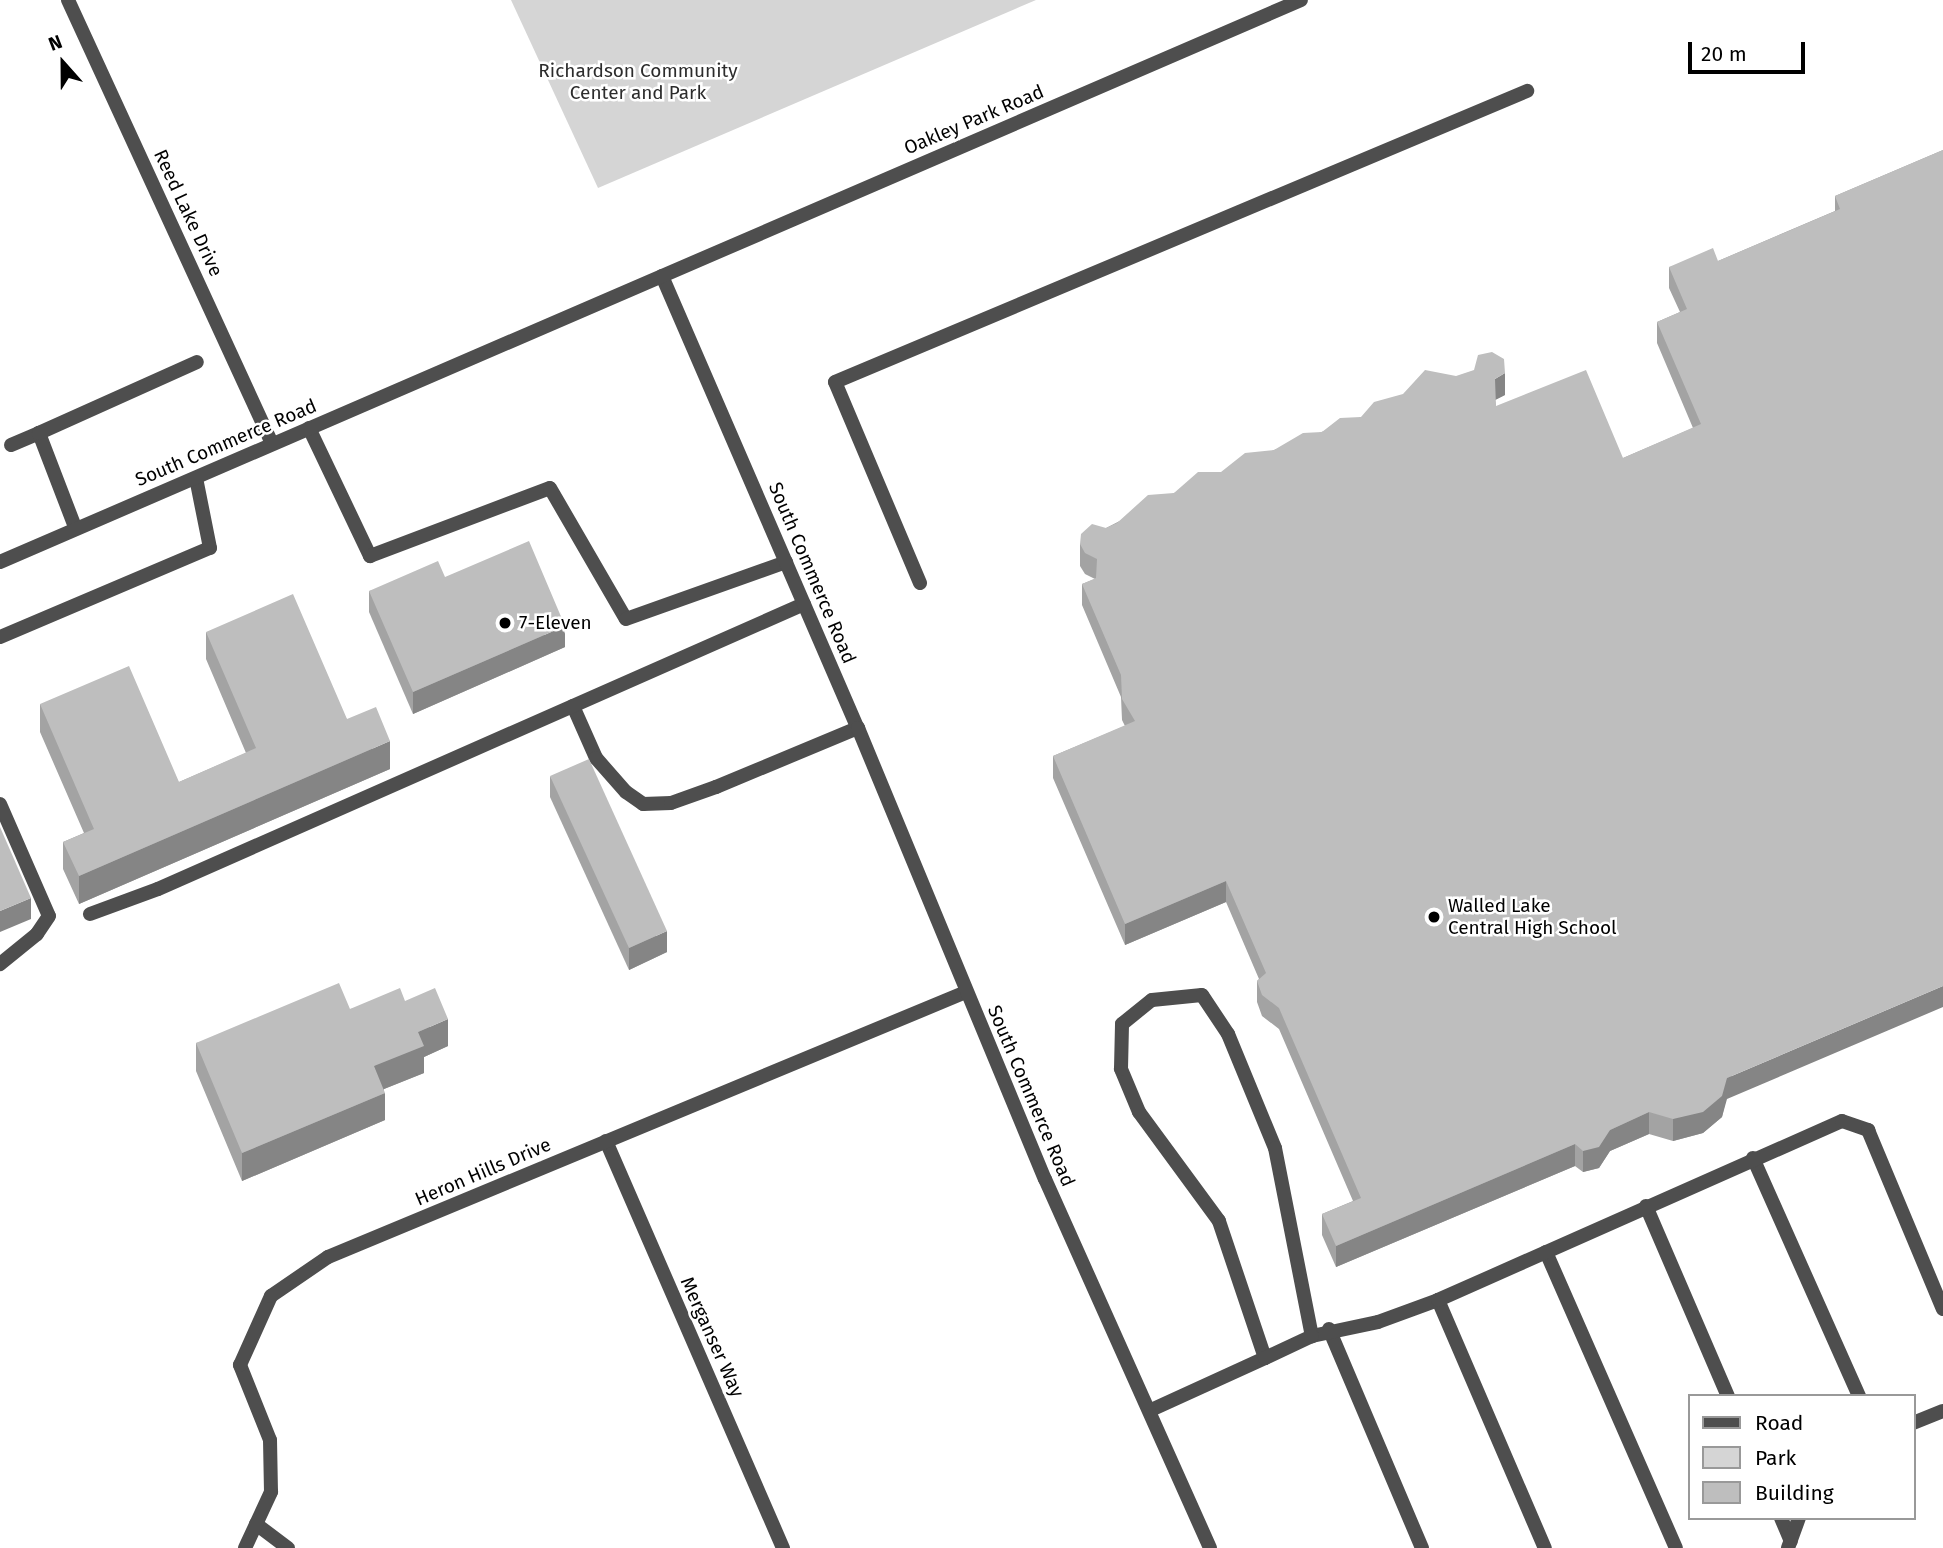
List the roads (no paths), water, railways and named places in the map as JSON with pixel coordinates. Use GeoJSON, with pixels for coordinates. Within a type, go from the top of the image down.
{"type":"FeatureCollection","features":[{"type":"Feature","properties":{"kind":"street","name":"Reed Lake Drive"},"geometry":{"type":"LineString","coordinates":[[68,0],[272,443]]}},
{"type":"Feature","properties":{"kind":"street","name":"Oakley Park Road"},"geometry":{"type":"LineString","coordinates":[[662,276],[1301,0]]}},
{"type":"Feature","properties":{"kind":"street"},"geometry":{"type":"LineString","coordinates":[[920,583],[835,382],[1527,90]]}},
{"type":"Feature","properties":{"kind":"street","name":"South Commerce Road"},"geometry":{"type":"LineString","coordinates":[[0,562],[75,527],[196,478],[662,276],[858,728],[967,992],[1210,1548]]}},
{"type":"Feature","properties":{"kind":"street"},"geometry":{"type":"LineString","coordinates":[[12,445],[197,362]]}},
{"type":"Feature","properties":{"kind":"street"},"geometry":{"type":"LineString","coordinates":[[309,428],[370,556],[550,488],[626,619],[786,562]]}},
{"type":"Feature","properties":{"kind":"street"},"geometry":{"type":"LineString","coordinates":[[39,433],[75,527]]}},
{"type":"Feature","properties":{"kind":"street"},"geometry":{"type":"LineString","coordinates":[[0,637],[210,548],[196,478]]}},
{"type":"Feature","properties":{"kind":"street"},"geometry":{"type":"LineString","coordinates":[[90,914],[158,889],[804,604]]}},
{"type":"Feature","properties":{"kind":"street"},"geometry":{"type":"LineString","coordinates":[[573,706],[596,758],[626,792],[643,804],[671,803],[858,728]]}},
{"type":"Feature","properties":{"kind":"street"},"geometry":{"type":"LineString","coordinates":[[0,804],[49,916],[37,934],[0,964]]}},
{"type":"Feature","properties":{"kind":"street","name":"Heron Hills Drive"},"geometry":{"type":"LineString","coordinates":[[245,1548],[271,1492],[270,1440],[240,1365],[271,1296],[328,1257],[967,992]]}},
{"type":"Feature","properties":{"kind":"street"},"geometry":{"type":"LineString","coordinates":[[1265,1358],[1219,1221],[1139,1112],[1121,1069],[1122,1024],[1152,1000],[1202,995],[1228,1034],[1275,1148],[1312,1336]]}},
{"type":"Feature","properties":{"kind":"street"},"geometry":{"type":"LineString","coordinates":[[1151,1410],[1329,1329],[1378,1322],[1438,1300],[1753,1158],[1842,1121],[1868,1130],[1943,1309]]}},
{"type":"Feature","properties":{"kind":"street","name":"Merganser Way"},"geometry":{"type":"LineString","coordinates":[[606,1141],[783,1548]]}},
{"type":"Feature","properties":{"kind":"street"},"geometry":{"type":"LineString","coordinates":[[1753,1158],[1858,1394]]}},
{"type":"Feature","properties":{"kind":"street"},"geometry":{"type":"LineString","coordinates":[[1646,1206],[1727,1394]]}},
{"type":"Feature","properties":{"kind":"street"},"geometry":{"type":"LineString","coordinates":[[1546,1252],[1676,1548]]}},
{"type":"Feature","properties":{"kind":"street"},"geometry":{"type":"LineString","coordinates":[[1438,1300],[1545,1548]]}},
{"type":"Feature","properties":{"kind":"street"},"geometry":{"type":"LineString","coordinates":[[1329,1329],[1422,1548]]}},
{"type":"Feature","properties":{"kind":"street"},"geometry":{"type":"LineString","coordinates":[[1915,1422],[1943,1411]]}},
{"type":"Feature","properties":{"kind":"street"},"geometry":{"type":"LineString","coordinates":[[1782,1520],[1790,1545]]}},
{"type":"Feature","properties":{"kind":"street"},"geometry":{"type":"LineString","coordinates":[[1790,1545],[1798,1520]]}},
{"type":"Feature","properties":{"kind":"street"},"geometry":{"type":"LineString","coordinates":[[256,1524],[288,1548]]}},
{"type":"Feature","properties":{"kind":"place","name":"7-Eleven"},"geometry":{"type":"Point","coordinates":[505,623]}},
{"type":"Feature","properties":{"kind":"place","name":"Walled Lake Central High School"},"geometry":{"type":"Point","coordinates":[1434,917]}},
{"type":"Feature","properties":{"kind":"park label","name":"Richardson Community Center and Park"},"geometry":{"type":"Point","coordinates":[638,82]}}]}
